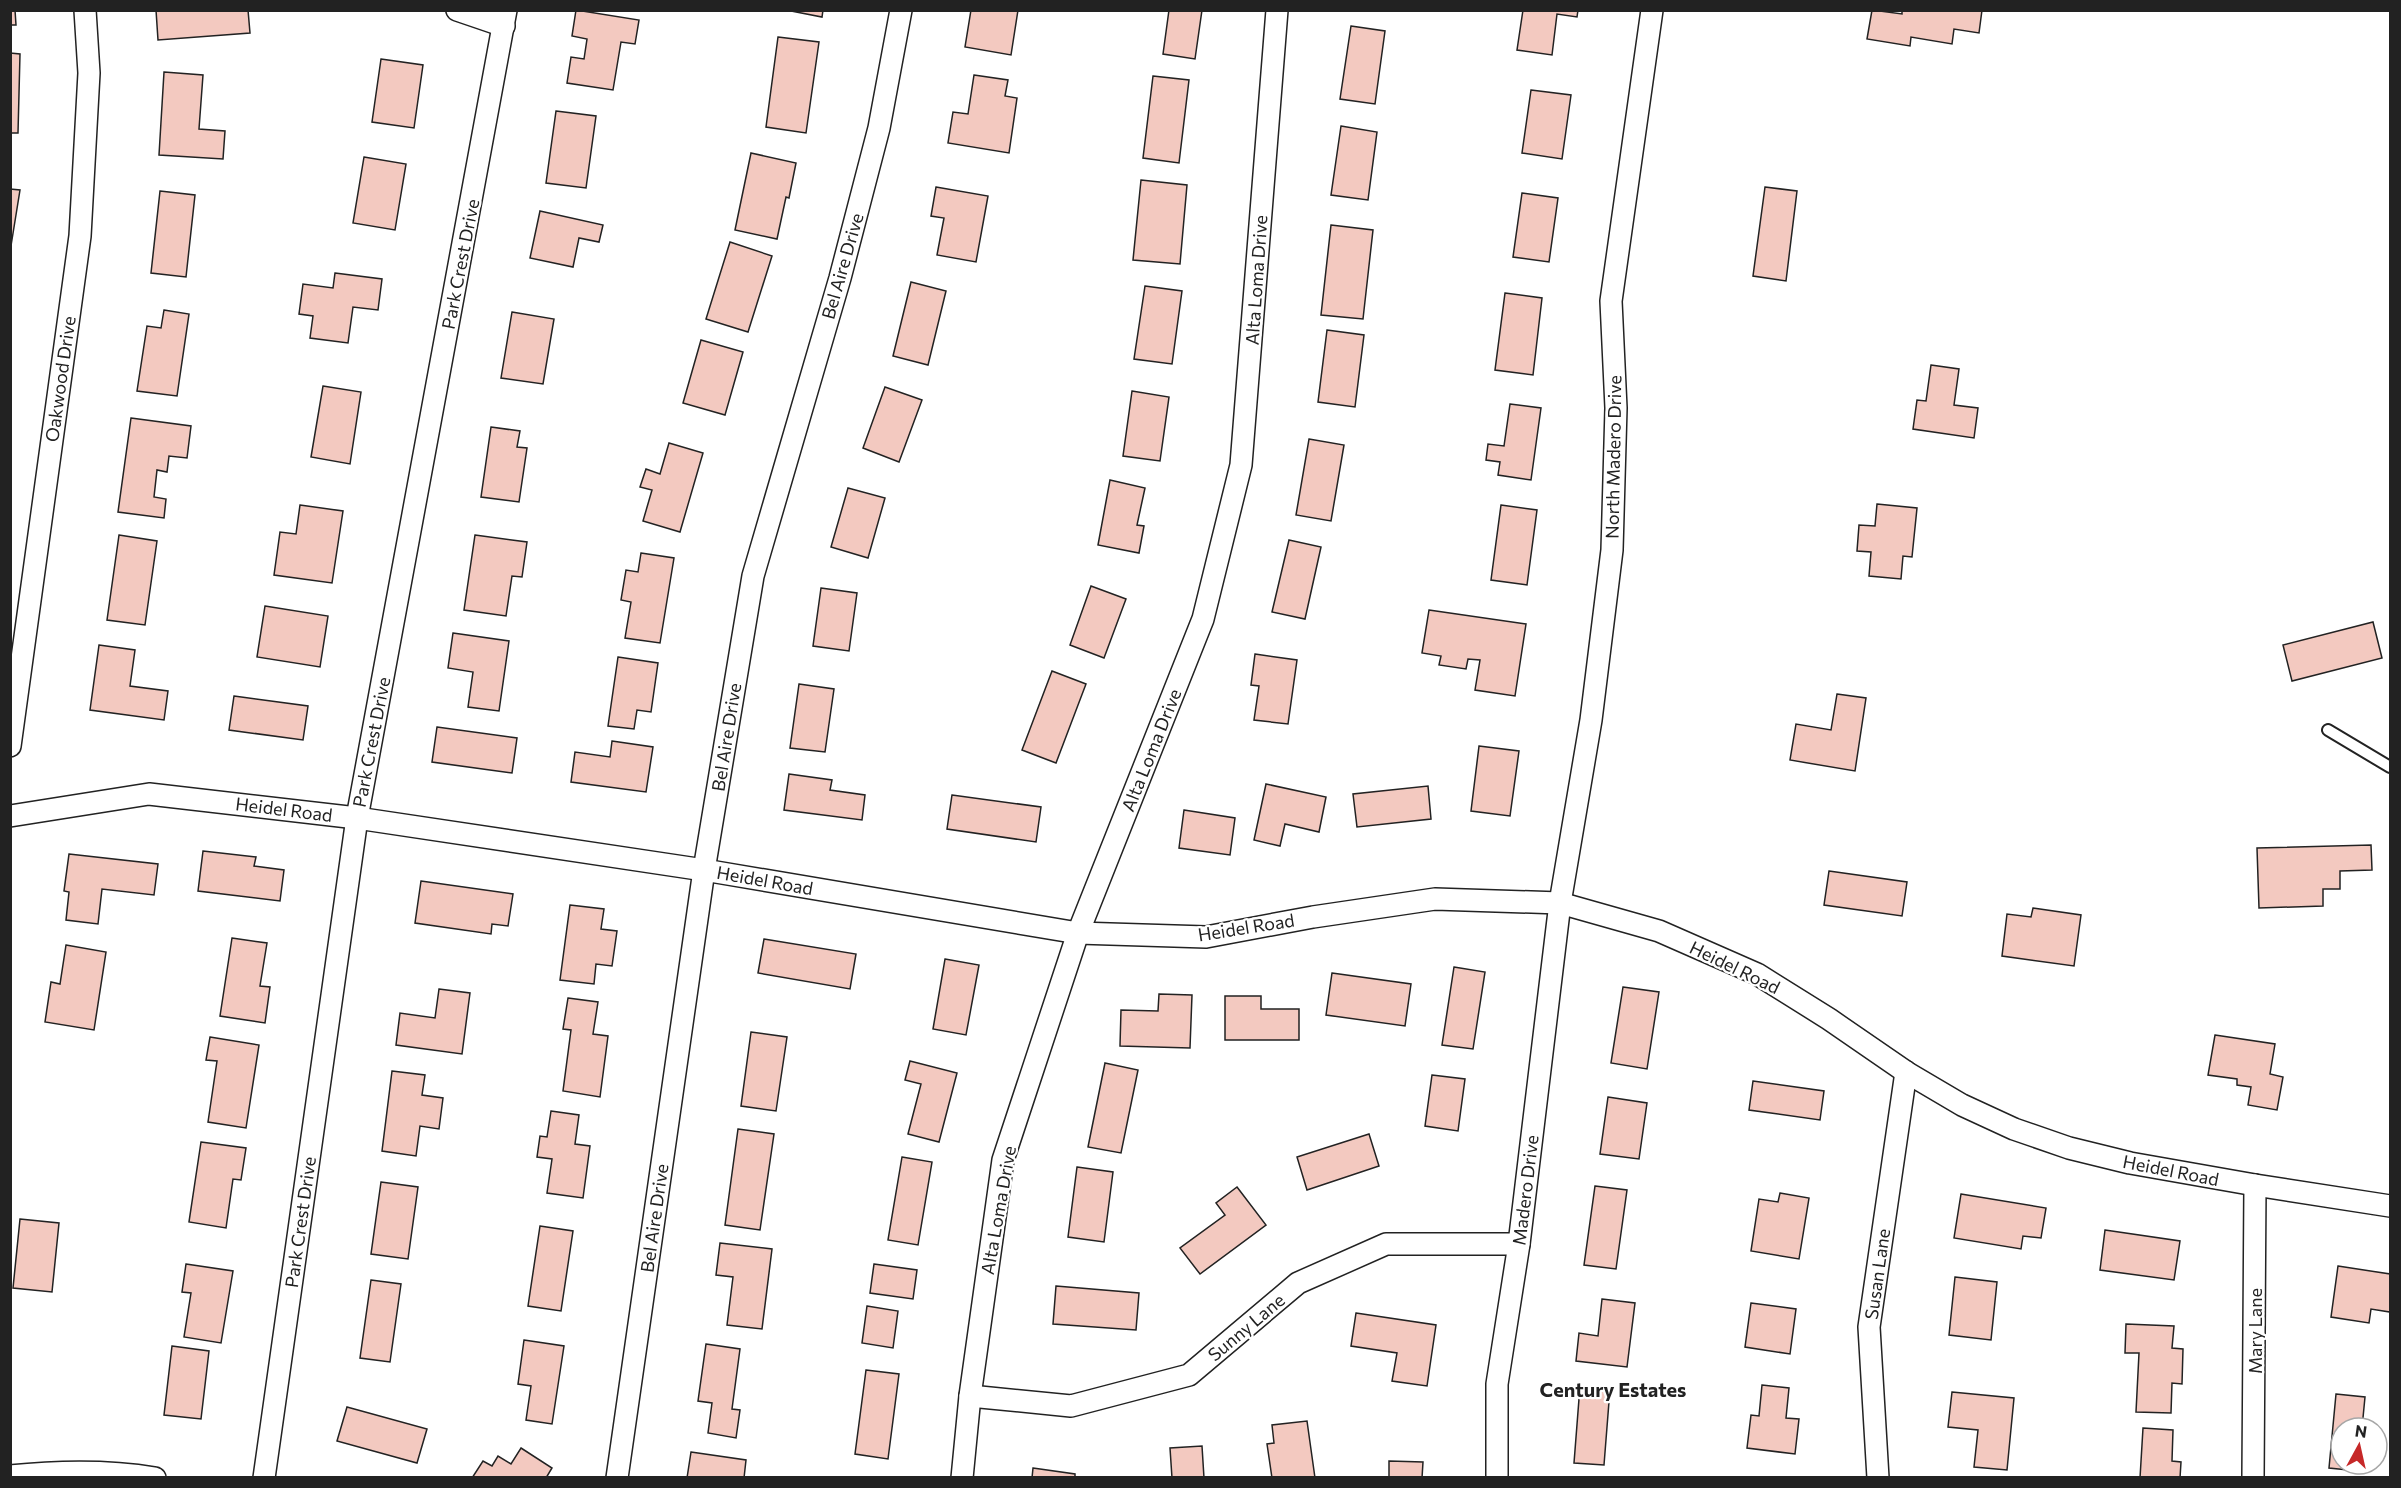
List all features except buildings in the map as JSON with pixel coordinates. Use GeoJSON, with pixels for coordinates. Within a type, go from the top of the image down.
{"type":"FeatureCollection","features":[{"type":"Feature","properties":{"kind":"street","name":"Oakwood Drive"},"geometry":{"type":"LineString","coordinates":[[10,746],[80,236],[89,73],[85,10]]}},
{"type":"Feature","properties":{"kind":"street"},"geometry":{"type":"LineString","coordinates":[[458,10],[505,18]]}},
{"type":"Feature","properties":{"kind":"street","name":"Bel Aire Drive"},"geometry":{"type":"LineString","coordinates":[[617,1478],[704,870],[753,576],[840,278],[879,128],[901,10]]}},
{"type":"Feature","properties":{"kind":"street","name":"Alta Loma Drive"},"geometry":{"type":"LineString","coordinates":[[962,1478],[970,1396],[1003,1160],[1078,933],[1203,619],[1241,465],[1277,10]]}},
{"type":"Feature","properties":{"kind":"street","name":"North Madero Drive"},"geometry":{"type":"LineString","coordinates":[[1560,903],[1591,720],[1612,550],[1616,408],[1611,301],[1652,10]]}},
{"type":"Feature","properties":{"kind":"street","name":"Park Crest Drive"},"geometry":{"type":"LineString","coordinates":[[264,1478],[357,818],[505,18]]}},
{"type":"Feature","properties":{"kind":"street","name":"Heidel Road"},"geometry":{"type":"LineString","coordinates":[[10,816],[149,794],[357,818],[704,870],[1078,933],[1206,937],[1313,916],[1435,899],[1560,903],[1659,931],[1757,974],[1829,1019],[1906,1072],[1962,1105],[2014,1129],[2051,1142],[2130,1163],[2391,1206]]}},
{"type":"Feature","properties":{"kind":"street","name":"Madero Drive"},"geometry":{"type":"LineString","coordinates":[[1497,1478],[1497,1384],[1519,1244],[1560,903]]}},
{"type":"Feature","properties":{"kind":"street","name":"Susan Lane"},"geometry":{"type":"LineString","coordinates":[[1878,1478],[1869,1327],[1906,1072]]}},
{"type":"Feature","properties":{"kind":"street","name":"Mary Lane"},"geometry":{"type":"LineString","coordinates":[[2253,1478],[2255,1185]]}},
{"type":"Feature","properties":{"kind":"street","name":"Sunny Lane"},"geometry":{"type":"LineString","coordinates":[[970,1396],[1071,1406],[1189,1375],[1298,1282],[1386,1244],[1519,1244]]}},
{"type":"Feature","properties":{"kind":"street"},"geometry":{"type":"LineString","coordinates":[[10,1476],[50,1472],[130,1474],[155,1478]]}},
{"type":"Feature","properties":{"kind":"lane"},"geometry":{"type":"LineString","coordinates":[[2328,730],[2391,766]]}},
{"type":"Feature","properties":{"kind":"district","name":"Century Estates"},"geometry":{"type":"Point","coordinates":[1613,1389]}}]}
